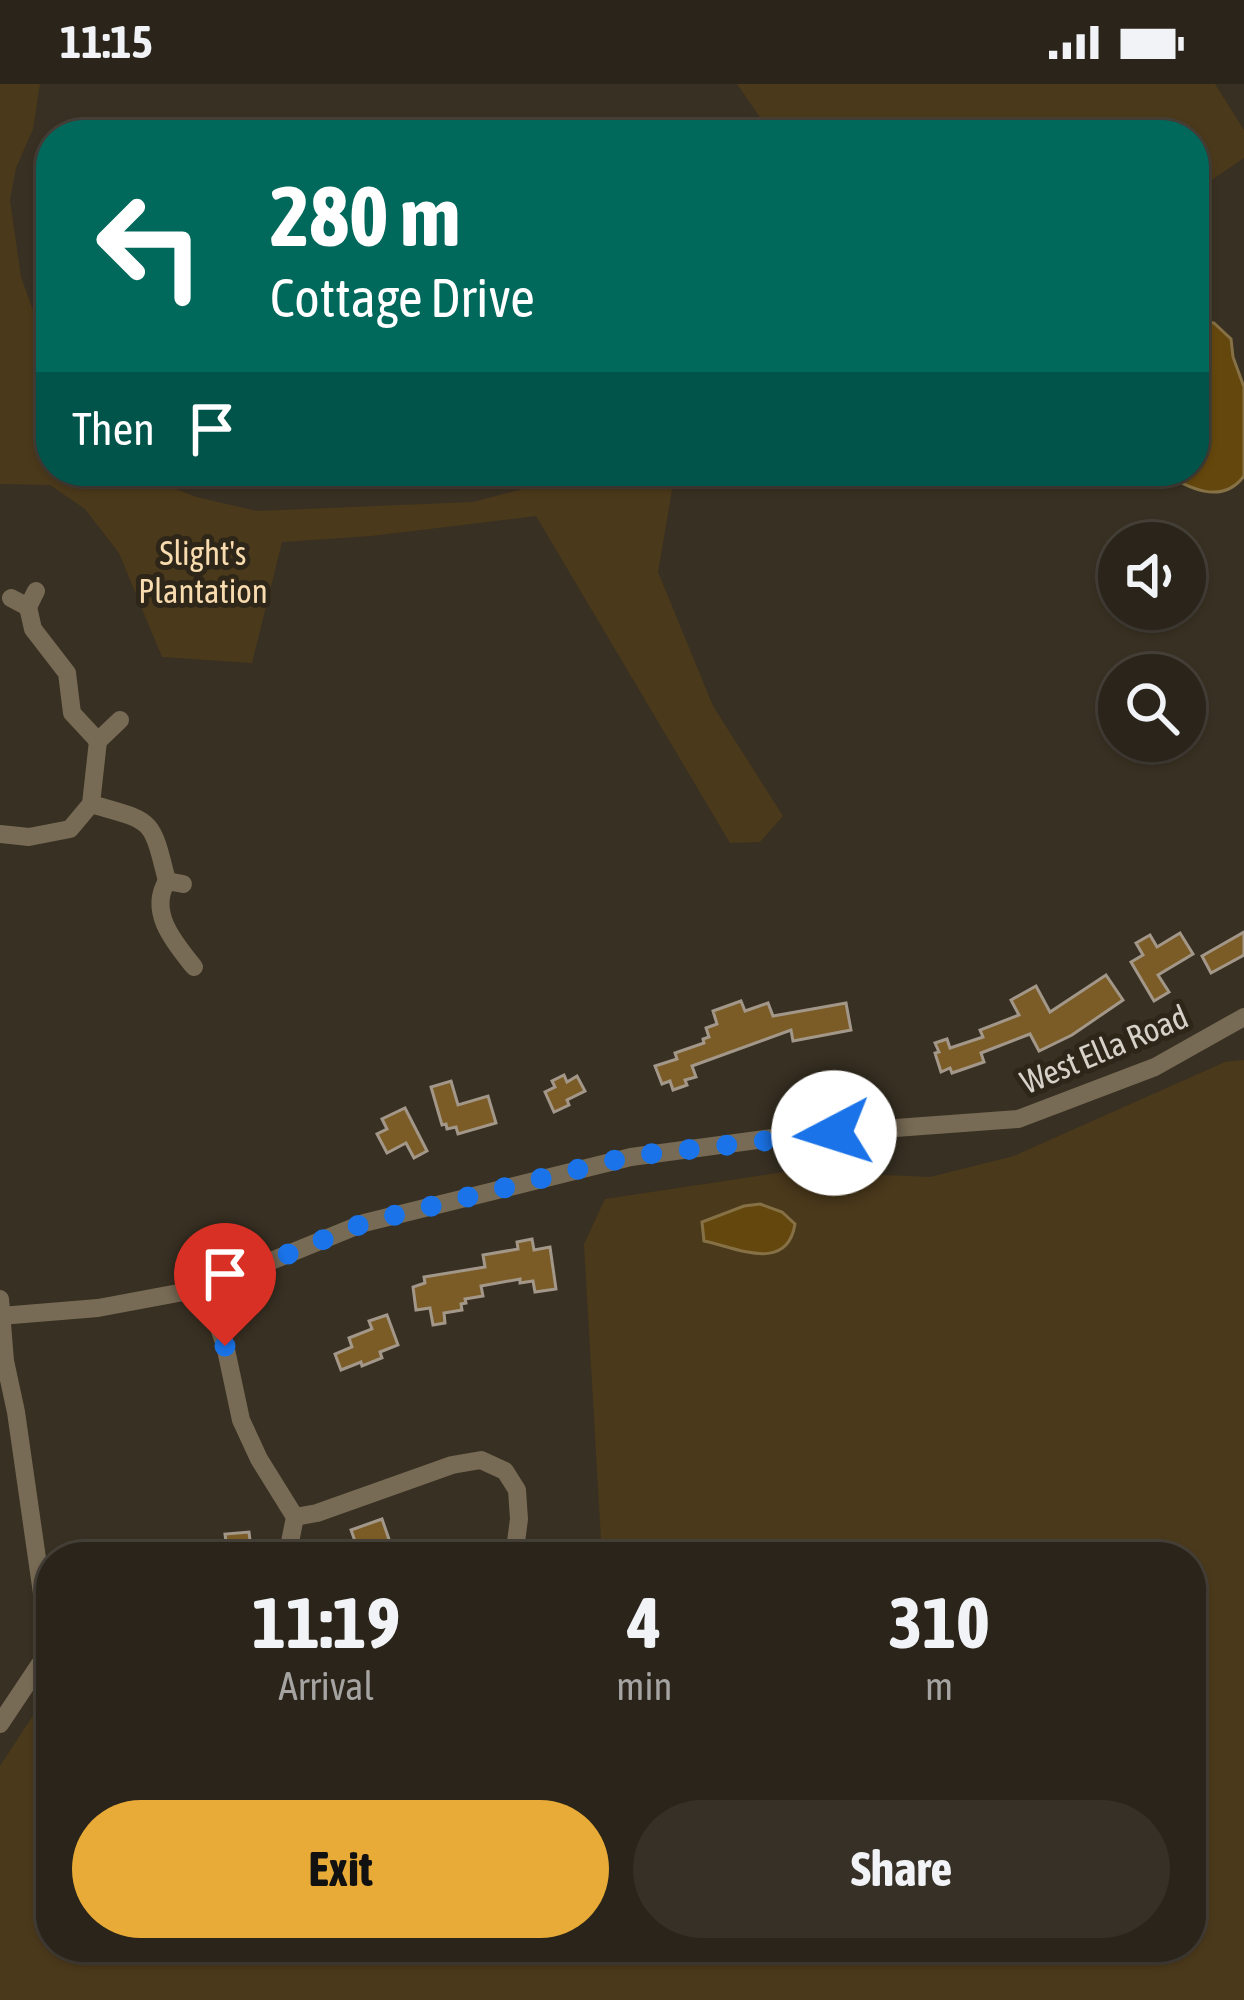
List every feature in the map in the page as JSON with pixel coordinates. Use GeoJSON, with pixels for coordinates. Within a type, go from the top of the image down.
{"type":"FeatureCollection","features":[{"type":"Feature","properties":{"kind":"street"},"geometry":{"type":"LineString","coordinates":[[25,599],[33,629],[67,673],[72,713],[98,741]]}},
{"type":"Feature","properties":{"kind":"street"},"geometry":{"type":"LineString","coordinates":[[0,834],[29,837],[70,829],[91,804],[98,741],[120,720]]}},
{"type":"Feature","properties":{"kind":"street"},"geometry":{"type":"LineString","coordinates":[[91,804],[142,819],[156,834],[170,886],[165,926],[194,967]]}},
{"type":"Feature","properties":{"kind":"street","name":"West Ella Road"},"geometry":{"type":"LineString","coordinates":[[1,1316],[98,1308],[205,1288],[364,1223],[631,1156],[788,1136],[1018,1119],[1155,1067],[1244,1017]]}},
{"type":"Feature","properties":{"kind":"street"},"geometry":{"type":"LineString","coordinates":[[205,1288],[225,1346],[241,1420],[295,1517],[290,1542]]}},
{"type":"Feature","properties":{"kind":"street"},"geometry":{"type":"LineString","coordinates":[[0,1299],[4,1361],[36,1551]]}},
{"type":"Feature","properties":{"kind":"street"},"geometry":{"type":"LineString","coordinates":[[295,1517],[452,1465],[481,1460],[505,1471],[518,1490],[516,1542]]}},
{"type":"Feature","properties":{"kind":"street"},"geometry":{"type":"LineString","coordinates":[[0,1724],[36,1669]]}},
{"type":"Feature","properties":{"kind":"green space","name":"Slight's Plantation"},"geometry":{"type":"Polygon","coordinates":[[[0,84],[40,84],[33,129],[16,168],[10,200],[21,277],[36,318],[36,485],[0,484],[0,84]]]}},
{"type":"Feature","properties":{"kind":"green space"},"geometry":{"type":"Polygon","coordinates":[[[737,84],[1215,84],[1244,130],[1244,158],[1209,182],[1209,120],[762,120],[737,84]]]}},
{"type":"Feature","properties":{"kind":"green space","name":"Slight's Plantation"},"geometry":{"type":"Polygon","coordinates":[[[51,486],[169,486],[257,511],[473,502],[534,486],[675,486],[658,572],[713,706],[783,816],[760,842],[730,843],[536,516],[282,542],[252,663],[162,657],[119,553],[85,509],[51,486]]]}},
{"type":"Feature","properties":{"kind":"green space"},"geometry":{"type":"Polygon","coordinates":[[[1244,1060],[1244,2000],[0,2000],[0,1766],[36,1711],[36,1962],[1206,1962],[1206,1542],[601,1542],[584,1244],[605,1199],[790,1171],[930,1177],[1014,1156],[1225,1062],[1244,1060]]]}},
{"type":"Feature","properties":{"kind":"shaded area"},"geometry":{"type":"Polygon","coordinates":[[[1209,322],[1231,339],[1244,387],[1244,476],[1225,490],[1189,486],[1209,486],[1209,322]]]}},
{"type":"Feature","properties":{"kind":"shaded area"},"geometry":{"type":"Polygon","coordinates":[[[760,1204],[782,1212],[795,1224],[782,1249],[758,1254],[704,1241],[702,1222],[760,1204]]]}},
{"type":"Feature","properties":{"kind":"building"},"geometry":{"type":"Polygon","coordinates":[[[1244,932],[1244,955],[1211,973],[1202,956],[1244,932]]]}},
{"type":"Feature","properties":{"kind":"building"},"geometry":{"type":"Polygon","coordinates":[[[1180,933],[1193,954],[1158,975],[1169,992],[1154,1001],[1131,962],[1143,955],[1136,943],[1150,935],[1157,947],[1180,933]]]}},
{"type":"Feature","properties":{"kind":"building"},"geometry":{"type":"Polygon","coordinates":[[[1106,975],[1123,1000],[1072,1035],[1039,1051],[1030,1034],[981,1053],[984,1062],[941,1072],[935,1043],[947,1039],[950,1048],[983,1037],[980,1030],[1019,1015],[1011,1000],[1036,986],[1050,1012],[1106,975]]]}},
{"type":"Feature","properties":{"kind":"building"},"geometry":{"type":"Polygon","coordinates":[[[741,1001],[745,1011],[768,1003],[773,1016],[846,1003],[851,1030],[793,1041],[791,1030],[692,1066],[696,1077],[685,1080],[687,1085],[673,1090],[670,1081],[662,1084],[655,1066],[704,1043],[709,1037],[706,1028],[717,1024],[713,1011],[741,1001]]]}},
{"type":"Feature","properties":{"kind":"building"},"geometry":{"type":"Polygon","coordinates":[[[564,1075],[567,1082],[577,1076],[585,1091],[554,1112],[545,1092],[564,1075]]]}},
{"type":"Feature","properties":{"kind":"building"},"geometry":{"type":"Polygon","coordinates":[[[451,1081],[458,1105],[488,1096],[496,1123],[458,1134],[456,1127],[442,1125],[431,1087],[451,1081]]]}},
{"type":"Feature","properties":{"kind":"building"},"geometry":{"type":"Polygon","coordinates":[[[405,1108],[427,1151],[414,1158],[406,1143],[387,1153],[377,1134],[387,1129],[382,1119],[405,1108]]]}},
{"type":"Feature","properties":{"kind":"building"},"geometry":{"type":"Polygon","coordinates":[[[532,1239],[534,1250],[550,1247],[556,1289],[535,1292],[533,1281],[520,1283],[520,1279],[481,1286],[483,1296],[465,1299],[462,1310],[444,1313],[445,1323],[433,1325],[430,1308],[416,1310],[413,1287],[425,1283],[424,1277],[485,1267],[483,1255],[518,1249],[517,1242],[532,1239]]]}},
{"type":"Feature","properties":{"kind":"building"},"geometry":{"type":"Polygon","coordinates":[[[387,1315],[398,1345],[380,1352],[382,1358],[341,1370],[335,1354],[352,1347],[349,1338],[372,1329],[369,1321],[387,1315]]]}},
{"type":"Feature","properties":{"kind":"building"},"geometry":{"type":"Polygon","coordinates":[[[382,1519],[390,1542],[355,1542],[351,1530],[382,1519]]]}},
{"type":"Feature","properties":{"kind":"building"},"geometry":{"type":"Polygon","coordinates":[[[249,1532],[250,1542],[226,1542],[225,1534],[249,1532]]]}},
{"type":"Feature","properties":{"kind":"route"},"geometry":{"type":"LineString","coordinates":[[225,1346],[205,1288],[364,1223],[631,1156],[834,1133]]}}]}
